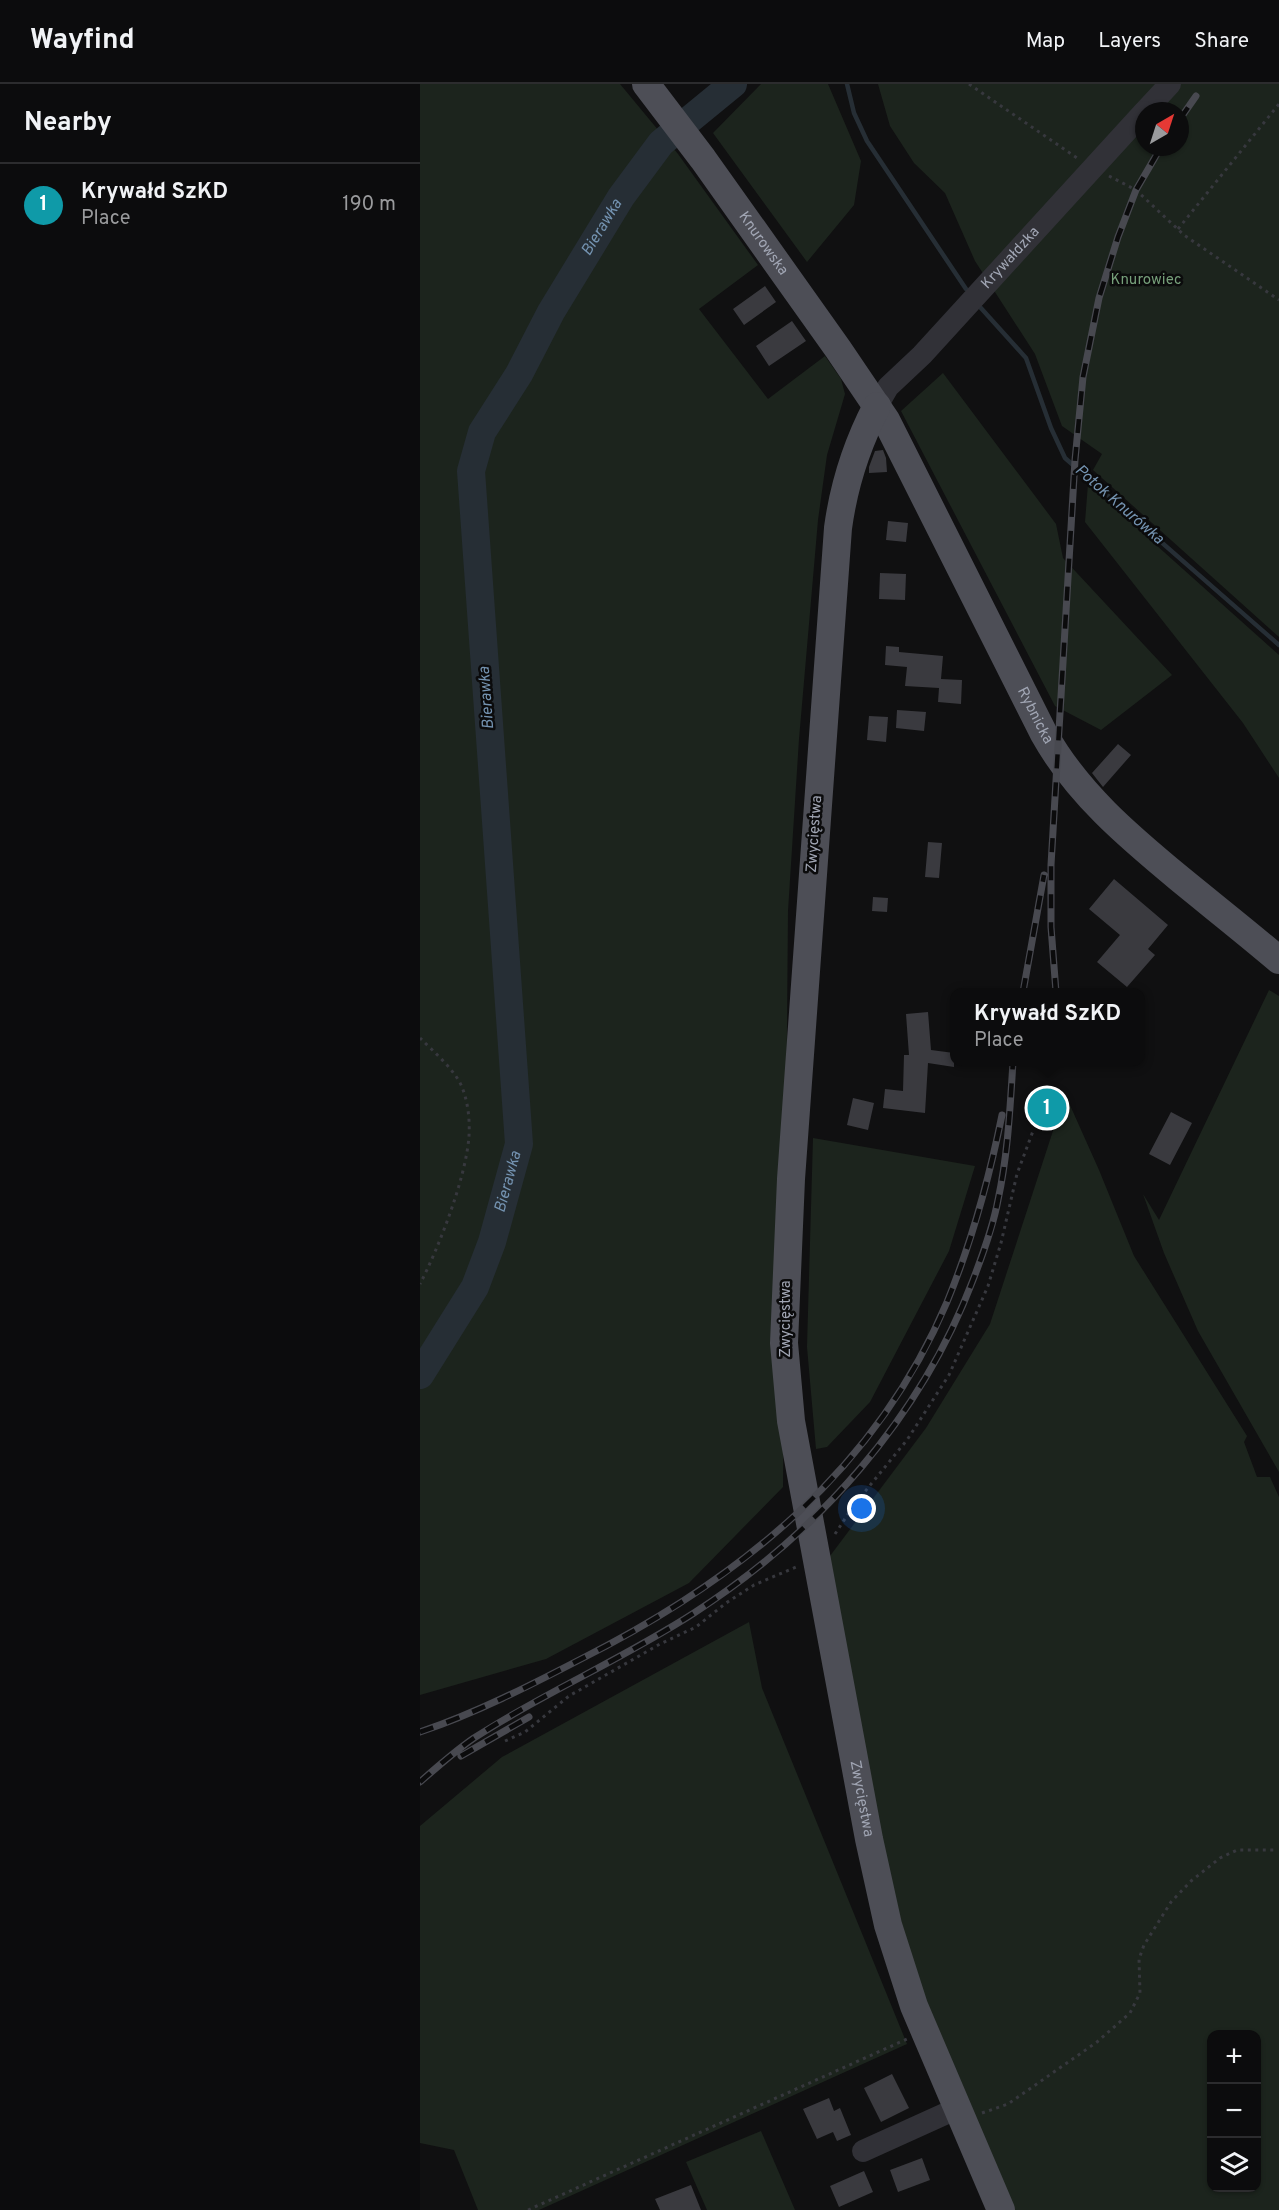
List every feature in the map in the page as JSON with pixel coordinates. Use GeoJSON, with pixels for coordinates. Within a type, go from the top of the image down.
{"type":"FeatureCollection","features":[{"type":"Feature","properties":{"kind":"main road","name":"Knurowska"},"geometry":{"type":"LineString","coordinates":[[646,84],[877,406]]}},
{"type":"Feature","properties":{"kind":"main road","name":"Rybnicka"},"geometry":{"type":"LineString","coordinates":[[877,406],[897,441],[1044,734],[1067,770],[1093,801],[1130,837],[1279,960]]}},
{"type":"Feature","properties":{"kind":"main road","name":"Zwycięstwa"},"geometry":{"type":"LineString","coordinates":[[877,406],[850,466],[838,528],[791,1179],[784,1343],[791,1421],[868,1839],[888,1925],[914,2006],[1001,2210]]}},
{"type":"Feature","properties":{"kind":"street","name":"Krywałdzka"},"geometry":{"type":"LineString","coordinates":[[1153,102],[1170,84]]}},
{"type":"Feature","properties":{"kind":"street","name":"Krywałdzka"},"geometry":{"type":"LineString","coordinates":[[877,406],[888,387],[922,355],[1135,121]]}},
{"type":"Feature","properties":{"kind":"street"},"geometry":{"type":"LineString","coordinates":[[862,2151],[961,2114]]}},
{"type":"Feature","properties":{"kind":"path"},"geometry":{"type":"LineString","coordinates":[[969,84],[1092,168],[1136,190],[1178,229],[1279,300]]}},
{"type":"Feature","properties":{"kind":"path"},"geometry":{"type":"LineString","coordinates":[[1178,229],[1279,104]]}},
{"type":"Feature","properties":{"kind":"path"},"geometry":{"type":"LineString","coordinates":[[420,1038],[461,1084],[469,1113],[469,1138],[457,1188],[433,1258],[420,1284]]}},
{"type":"Feature","properties":{"kind":"path"},"geometry":{"type":"LineString","coordinates":[[505,1741],[525,1732],[569,1696],[660,1644],[696,1627],[753,1585],[789,1569],[818,1560],[854,1505],[907,1440],[949,1375],[988,1286],[1001,1243],[1017,1174],[1033,1131]]}},
{"type":"Feature","properties":{"kind":"path"},"geometry":{"type":"LineString","coordinates":[[961,2114],[1008,2104],[1097,2042],[1130,2013],[1140,1993],[1139,1959],[1144,1945],[1171,1902],[1191,1881],[1220,1858],[1237,1850],[1276,1850]]}},
{"type":"Feature","properties":{"kind":"path"},"geometry":{"type":"LineString","coordinates":[[528,2210],[925,2031]]}},
{"type":"Feature","properties":{"kind":"green space"},"geometry":{"type":"Polygon","coordinates":[[[420,84],[620,84],[678,154],[758,265],[699,309],[768,399],[825,356],[841,379],[845,394],[827,455],[818,520],[799,739],[788,911],[783,1487],[689,1583],[546,1659],[420,1695],[420,84]]]}},
{"type":"Feature","properties":{"kind":"green space"},"geometry":{"type":"Polygon","coordinates":[[[761,84],[828,84],[861,161],[854,205],[807,262],[713,133],[761,84]]]}},
{"type":"Feature","properties":{"kind":"green space","name":"Knurowiec"},"geometry":{"type":"Polygon","coordinates":[[[878,84],[1279,84],[1279,637],[1093,470],[1102,454],[1062,426],[1035,354],[975,261],[945,193],[914,163],[890,126],[878,84]]]}},
{"type":"Feature","properties":{"kind":"green space"},"geometry":{"type":"Polygon","coordinates":[[[943,373],[1056,524],[1063,558],[1172,675],[1101,730],[1055,706],[901,411],[943,373]]]}},
{"type":"Feature","properties":{"kind":"green space"},"geometry":{"type":"Polygon","coordinates":[[[1088,484],[1279,655],[1279,778],[1243,723],[1085,522],[1088,484]]]}},
{"type":"Feature","properties":{"kind":"green space"},"geometry":{"type":"Polygon","coordinates":[[[1269,990],[1279,996],[1279,1472],[1198,1331],[1164,1253],[1143,1194],[1159,1220],[1269,990]]]}},
{"type":"Feature","properties":{"kind":"green space"},"geometry":{"type":"Polygon","coordinates":[[[1065,1094],[1134,1256],[1247,1436],[1244,1442],[1257,1477],[1270,1477],[1279,1497],[1279,2210],[1009,2210],[906,1963],[827,1560],[926,1428],[990,1324],[1065,1094]]]}},
{"type":"Feature","properties":{"kind":"green space"},"geometry":{"type":"Polygon","coordinates":[[[813,1138],[975,1166],[949,1251],[870,1402],[827,1447],[816,1449],[807,1347],[813,1138]]]}},
{"type":"Feature","properties":{"kind":"green space"},"geometry":{"type":"Polygon","coordinates":[[[749,1622],[762,1688],[907,2044],[539,2210],[478,2210],[454,2150],[420,2143],[420,1826],[502,1757],[749,1622]]]}},
{"type":"Feature","properties":{"kind":"green space"},"geometry":{"type":"Polygon","coordinates":[[[761,2131],[795,2210],[707,2210],[686,2162],[761,2131]]]}},
{"type":"Feature","properties":{"kind":"building"},"geometry":{"type":"Polygon","coordinates":[[[765,286],[776,302],[744,325],[733,309],[765,286]]]}},
{"type":"Feature","properties":{"kind":"building"},"geometry":{"type":"Polygon","coordinates":[[[792,321],[806,341],[769,366],[756,346],[792,321]]]}},
{"type":"Feature","properties":{"kind":"building"},"geometry":{"type":"Polygon","coordinates":[[[883,450],[887,472],[869,473],[875,451],[883,450]]]}},
{"type":"Feature","properties":{"kind":"building"},"geometry":{"type":"Polygon","coordinates":[[[888,521],[908,523],[906,542],[886,540],[888,521]]]}},
{"type":"Feature","properties":{"kind":"building"},"geometry":{"type":"Polygon","coordinates":[[[880,573],[906,574],[905,600],[879,599],[880,573]]]}},
{"type":"Feature","properties":{"kind":"building"},"geometry":{"type":"Polygon","coordinates":[[[886,646],[899,647],[899,652],[943,656],[941,679],[962,680],[961,704],[938,702],[939,688],[905,686],[907,667],[885,665],[886,646]]]}},
{"type":"Feature","properties":{"kind":"building"},"geometry":{"type":"Polygon","coordinates":[[[897,710],[926,712],[924,731],[896,728],[897,710]]]}},
{"type":"Feature","properties":{"kind":"building"},"geometry":{"type":"Polygon","coordinates":[[[869,716],[888,717],[886,742],[867,740],[869,716]]]}},
{"type":"Feature","properties":{"kind":"building"},"geometry":{"type":"Polygon","coordinates":[[[1118,744],[1131,755],[1103,787],[1092,773],[1118,744]]]}},
{"type":"Feature","properties":{"kind":"building"},"geometry":{"type":"Polygon","coordinates":[[[928,842],[942,843],[939,878],[925,877],[928,842]]]}},
{"type":"Feature","properties":{"kind":"building"},"geometry":{"type":"Polygon","coordinates":[[[1114,879],[1168,925],[1148,949],[1155,955],[1127,987],[1097,962],[1120,935],[1089,909],[1114,879]]]}},
{"type":"Feature","properties":{"kind":"building"},"geometry":{"type":"Polygon","coordinates":[[[873,897],[888,898],[887,912],[872,911],[873,897]]]}},
{"type":"Feature","properties":{"kind":"building"},"geometry":{"type":"Polygon","coordinates":[[[928,1012],[931,1050],[950,1052],[950,1066],[954,1066],[954,1067],[928,1063],[925,1113],[883,1108],[885,1089],[903,1091],[904,1055],[909,1055],[906,1014],[928,1012]]]}},
{"type":"Feature","properties":{"kind":"building"},"geometry":{"type":"Polygon","coordinates":[[[853,1098],[874,1103],[868,1130],[847,1125],[853,1098]]]}},
{"type":"Feature","properties":{"kind":"building"},"geometry":{"type":"Polygon","coordinates":[[[1040,1098],[1054,1098],[1053,1118],[1039,1117],[1040,1098]]]}},
{"type":"Feature","properties":{"kind":"building"},"geometry":{"type":"Polygon","coordinates":[[[1171,1112],[1192,1123],[1170,1165],[1149,1154],[1171,1112]]]}},
{"type":"Feature","properties":{"kind":"building"},"geometry":{"type":"Polygon","coordinates":[[[892,2074],[909,2108],[881,2122],[864,2088],[892,2074]]]}},
{"type":"Feature","properties":{"kind":"building"},"geometry":{"type":"Polygon","coordinates":[[[829,2098],[834,2111],[840,2108],[851,2135],[837,2141],[833,2132],[817,2139],[803,2109],[829,2098]]]}},
{"type":"Feature","properties":{"kind":"building"},"geometry":{"type":"Polygon","coordinates":[[[922,2158],[930,2180],[898,2192],[890,2170],[922,2158]]]}},
{"type":"Feature","properties":{"kind":"building"},"geometry":{"type":"Polygon","coordinates":[[[864,2171],[873,2192],[839,2207],[830,2186],[864,2171]]]}},
{"type":"Feature","properties":{"kind":"building"},"geometry":{"type":"Polygon","coordinates":[[[691,2185],[701,2210],[660,2210],[655,2199],[691,2185]]]}},
{"type":"Feature","properties":{"kind":"waterway","name":"Bierawka"},"geometry":{"type":"LineString","coordinates":[[420,1375],[475,1287],[492,1242],[519,1144],[471,471],[482,432],[519,374],[551,312],[621,197],[661,143],[733,84]]}},
{"type":"Feature","properties":{"kind":"waterway","name":"Potok Knurówka"},"geometry":{"type":"LineString","coordinates":[[847,84],[854,113],[867,141],[966,289]]}},
{"type":"Feature","properties":{"kind":"waterway","name":"Potok Knurówka"},"geometry":{"type":"LineString","coordinates":[[980,307],[1026,358],[1051,428],[1065,458],[1279,645]]}},
{"type":"Feature","properties":{"kind":"railway"},"geometry":{"type":"LineString","coordinates":[[1189,106],[1196,96]]}},
{"type":"Feature","properties":{"kind":"railway"},"geometry":{"type":"LineString","coordinates":[[1056,988],[1051,927],[1051,865],[1075,460],[1083,377],[1099,298],[1118,237],[1136,190],[1156,156]]}},
{"type":"Feature","properties":{"kind":"railway"},"geometry":{"type":"LineString","coordinates":[[1024,988],[1044,875]]}},
{"type":"Feature","properties":{"kind":"railway"},"geometry":{"type":"LineString","coordinates":[[420,1782],[474,1738],[667,1630],[739,1581],[782,1547],[823,1509],[860,1469],[894,1425],[924,1379],[951,1331],[977,1270],[993,1220],[1004,1166],[1013,1066]]}},
{"type":"Feature","properties":{"kind":"railway"},"geometry":{"type":"LineString","coordinates":[[420,1732],[482,1708],[542,1679],[639,1628],[695,1593],[748,1555],[797,1514],[842,1468],[882,1417],[917,1362],[947,1302],[979,1210],[1002,1115]]}},
{"type":"Feature","properties":{"kind":"railway"},"geometry":{"type":"LineString","coordinates":[[461,1756],[529,1717]]}},
{"type":"Feature","properties":{"kind":"place","name":"Krywałd SzKD"},"geometry":{"type":"Point","coordinates":[1047,1108]}}]}
